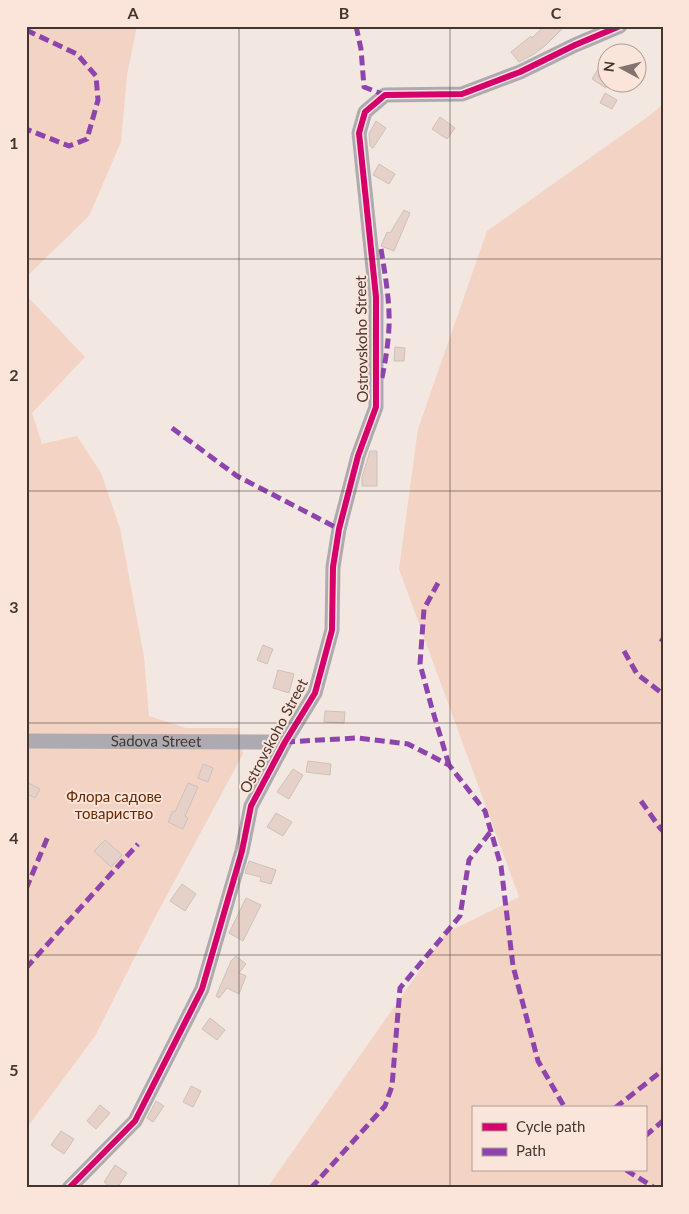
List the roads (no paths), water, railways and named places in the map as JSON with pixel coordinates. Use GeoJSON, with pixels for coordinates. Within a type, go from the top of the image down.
{"type":"FeatureCollection","features":[{"type":"Feature","properties":{"kind":"street","name":"Ostrovskoho Street"},"geometry":{"type":"LineString","coordinates":[[69,1188],[135,1121],[202,989],[242,851],[251,806],[285,742],[315,693],[332,630],[333,567],[339,529],[358,456],[376,407],[376,297],[359,133],[364,112],[385,95],[462,94],[520,72],[575,45],[620,26]]}},
{"type":"Feature","properties":{"kind":"street","name":"Sadova Street"},"geometry":{"type":"LineString","coordinates":[[26,741],[285,742]]}},
{"type":"Feature","properties":{"kind":"park label","name":"Флора садове товариство"},"geometry":{"type":"Point","coordinates":[114,806]}}]}
